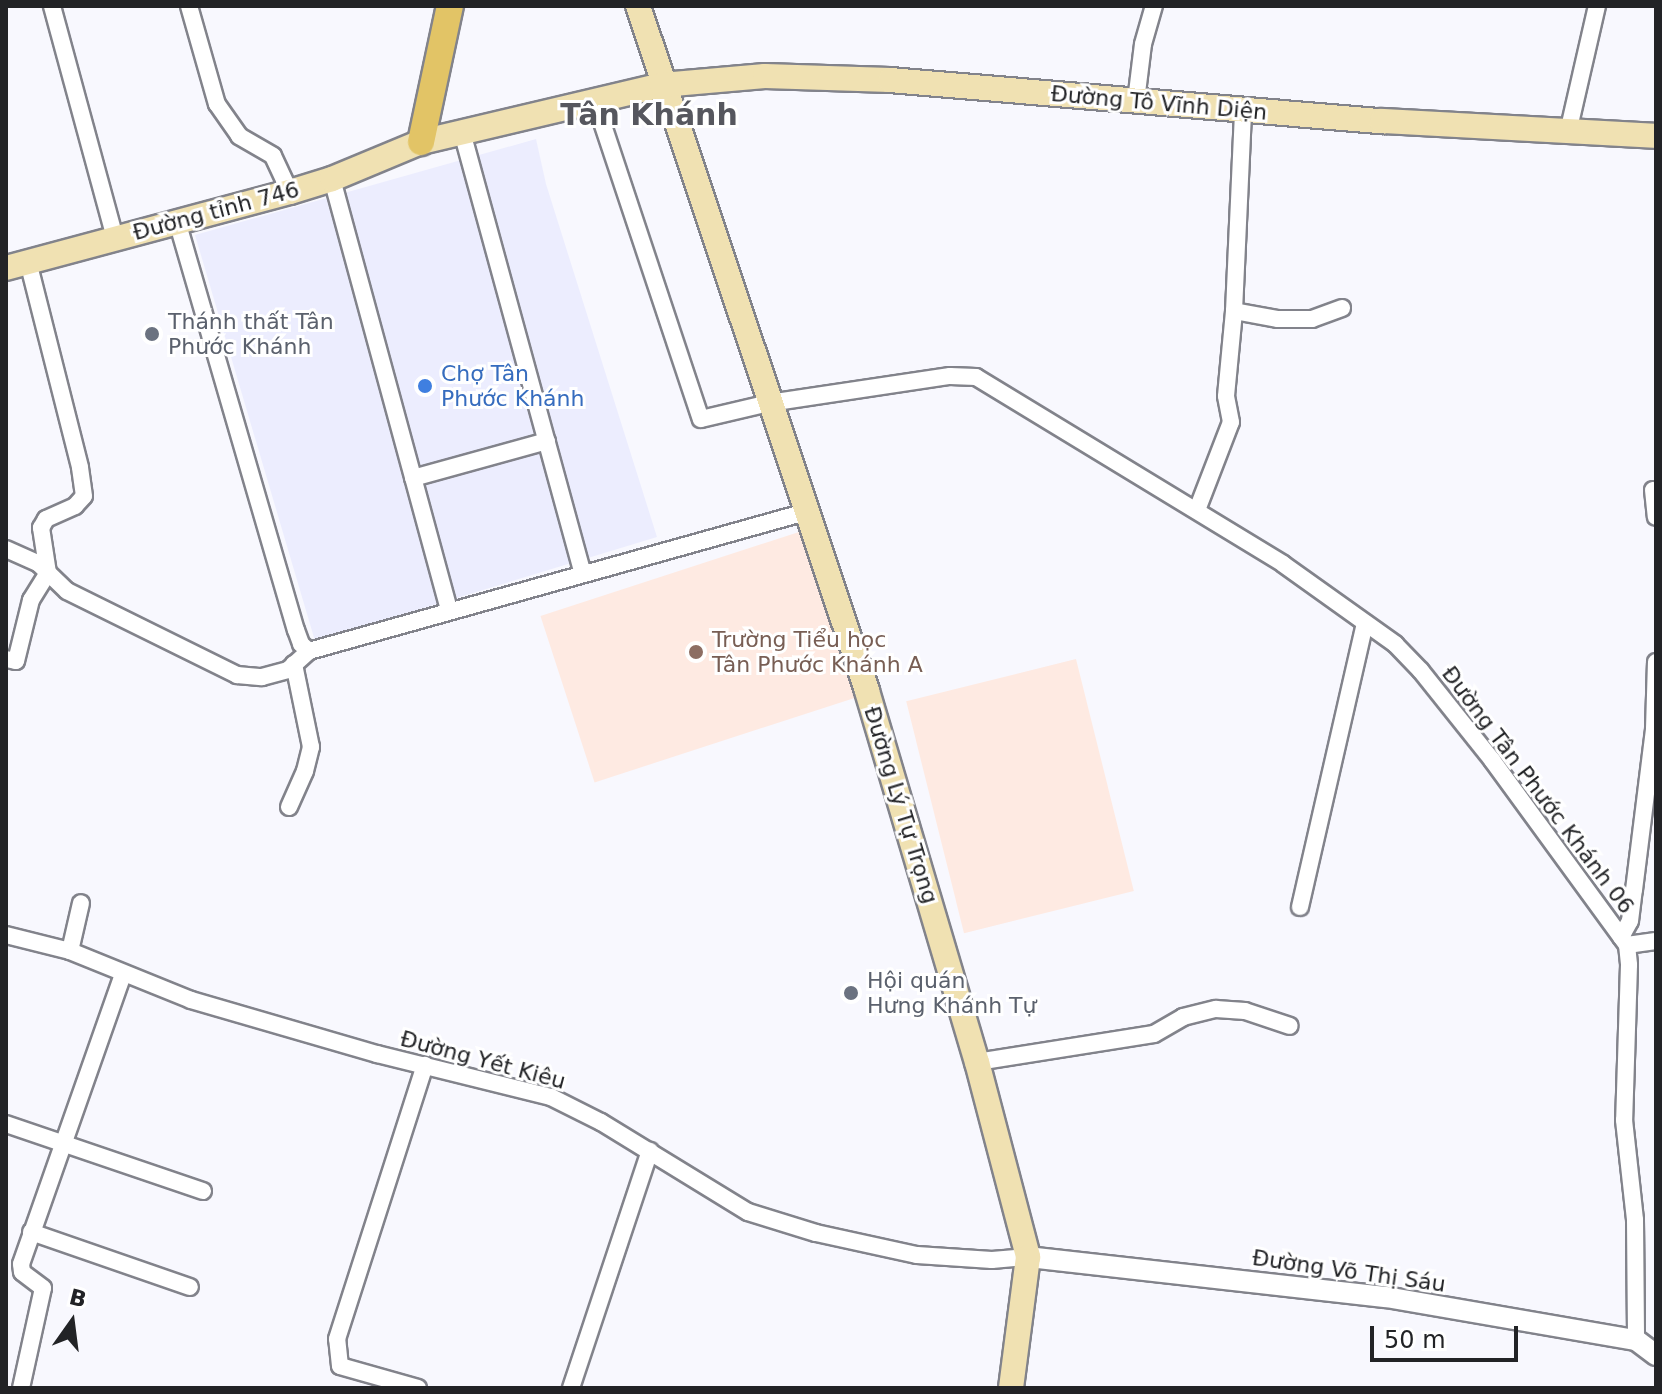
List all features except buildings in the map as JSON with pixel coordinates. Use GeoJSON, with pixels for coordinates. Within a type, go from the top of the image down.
{"type":"FeatureCollection","features":[{"type":"Feature","properties":{"kind":"main road"},"geometry":{"type":"LineString","coordinates":[[421,142],[450,6]]}},
{"type":"Feature","properties":{"kind":"main road","name":"Đường Lý Tự Trọng"},"geometry":{"type":"LineString","coordinates":[[638,6],[867,691],[977,1062],[1028,1257],[1011,1388]]}},
{"type":"Feature","properties":{"kind":"main road","name":"Đường Tô Vĩnh Diện"},"geometry":{"type":"LineString","coordinates":[[662,85],[765,76],[890,80],[1382,121],[1569,128],[1656,136]]}},
{"type":"Feature","properties":{"kind":"main road","name":"Đường tỉnh 746"},"geometry":{"type":"LineString","coordinates":[[17,265],[290,192],[332,179],[421,142],[662,85]]}},
{"type":"Feature","properties":{"kind":"street"},"geometry":{"type":"LineString","coordinates":[[52,6],[115,238]]}},
{"type":"Feature","properties":{"kind":"street"},"geometry":{"type":"LineString","coordinates":[[189,6],[217,104],[239,136],[273,156],[290,192]]}},
{"type":"Feature","properties":{"kind":"street"},"geometry":{"type":"LineString","coordinates":[[1136,101],[1143,44],[1154,6]]}},
{"type":"Feature","properties":{"kind":"street"},"geometry":{"type":"LineString","coordinates":[[1569,128],[1597,6]]}},
{"type":"Feature","properties":{"kind":"street","name":"Đường Tân Phước Khánh 06"},"geometry":{"type":"LineString","coordinates":[[595,101],[701,419],[769,403],[950,376],[976,377],[1283,564],[1395,644],[1421,671],[1492,760],[1624,941],[1629,965],[1624,1120],[1635,1220],[1636,1340]]}},
{"type":"Feature","properties":{"kind":"street"},"geometry":{"type":"LineString","coordinates":[[1197,510],[1231,422],[1226,396],[1234,311],[1243,110]]}},
{"type":"Feature","properties":{"kind":"street"},"geometry":{"type":"LineString","coordinates":[[462,132],[583,574]]}},
{"type":"Feature","properties":{"kind":"street"},"geometry":{"type":"LineString","coordinates":[[332,179],[449,611]]}},
{"type":"Feature","properties":{"kind":"street"},"geometry":{"type":"LineString","coordinates":[[177,221],[296,630],[301,644],[309,651]]}},
{"type":"Feature","properties":{"kind":"street"},"geometry":{"type":"LineString","coordinates":[[6,659],[16,661],[31,600],[48,573],[41,528],[46,519],[75,506],[84,496],[17,265]]}},
{"type":"Feature","properties":{"kind":"street"},"geometry":{"type":"LineString","coordinates":[[1234,311],[1278,319],[1312,319],[1342,308]]}},
{"type":"Feature","properties":{"kind":"street"},"geometry":{"type":"LineString","coordinates":[[413,478],[547,441]]}},
{"type":"Feature","properties":{"kind":"street"},"geometry":{"type":"LineString","coordinates":[[1653,490],[1656,517]]}},
{"type":"Feature","properties":{"kind":"street"},"geometry":{"type":"LineString","coordinates":[[6,549],[38,563],[67,591],[237,675],[262,677],[294,664],[309,651],[806,512]]}},
{"type":"Feature","properties":{"kind":"street"},"geometry":{"type":"LineString","coordinates":[[1300,907],[1365,623]]}},
{"type":"Feature","properties":{"kind":"street"},"geometry":{"type":"LineString","coordinates":[[1656,662],[1655,729],[1630,921],[1624,941],[1656,941]]}},
{"type":"Feature","properties":{"kind":"street"},"geometry":{"type":"LineString","coordinates":[[289,807],[305,771],[311,747],[294,664]]}},
{"type":"Feature","properties":{"kind":"street"},"geometry":{"type":"LineString","coordinates":[[70,951],[81,903]]}},
{"type":"Feature","properties":{"kind":"street","name":"Đường Yết Kiêu"},"geometry":{"type":"LineString","coordinates":[[6,935],[70,951],[191,1000],[551,1097],[650,1151],[748,1212],[816,1233],[917,1255],[992,1260],[1028,1257]]}},
{"type":"Feature","properties":{"kind":"street"},"geometry":{"type":"LineString","coordinates":[[21,1388],[43,1288],[22,1272],[31,1232],[123,975]]}},
{"type":"Feature","properties":{"kind":"street"},"geometry":{"type":"LineString","coordinates":[[977,1062],[1154,1034],[1183,1017],[1216,1009],[1245,1011],[1290,1026]]}},
{"type":"Feature","properties":{"kind":"street"},"geometry":{"type":"LineString","coordinates":[[418,1388],[340,1366],[337,1339],[425,1065]]}},
{"type":"Feature","properties":{"kind":"street"},"geometry":{"type":"LineString","coordinates":[[6,1124],[203,1191]]}},
{"type":"Feature","properties":{"kind":"street"},"geometry":{"type":"LineString","coordinates":[[571,1388],[650,1151]]}},
{"type":"Feature","properties":{"kind":"street"},"geometry":{"type":"LineString","coordinates":[[31,1232],[190,1287]]}},
{"type":"Feature","properties":{"kind":"street","name":"Đường Võ Thị Sáu"},"geometry":{"type":"LineString","coordinates":[[1028,1257],[1386,1297],[1636,1340],[1656,1355]]}},
{"type":"Feature","properties":{"kind":"shaded area","name":"Chợ Tân Phước Khánh"},"geometry":{"type":"Polygon","coordinates":[[[536,139],[546,184],[657,537],[315,641],[195,235],[536,139]]]}},
{"type":"Feature","properties":{"kind":"shaded area","name":"Trường Tiểu học Tân Phước Khánh A"},"geometry":{"type":"Polygon","coordinates":[[[802,531],[856,697],[595,782],[540,616],[802,531]]]}},
{"type":"Feature","properties":{"kind":"shaded area"},"geometry":{"type":"Polygon","coordinates":[[[1076,659],[1134,891],[964,933],[906,701],[1076,659]]]}},
{"type":"Feature","properties":{"kind":"place","name":"Thánh thất Tân Phước Khánh"},"geometry":{"type":"Point","coordinates":[152,334]}},
{"type":"Feature","properties":{"kind":"place","name":"Chợ Tân Phước Khánh"},"geometry":{"type":"Point","coordinates":[425,386]}},
{"type":"Feature","properties":{"kind":"place","name":"Trường Tiểu học Tân Phước Khánh A"},"geometry":{"type":"Point","coordinates":[696,652]}},
{"type":"Feature","properties":{"kind":"place","name":"Hội quán Hưng Khánh Tự"},"geometry":{"type":"Point","coordinates":[851,993]}},
{"type":"Feature","properties":{"kind":"district","name":"Tân Khánh"},"geometry":{"type":"Point","coordinates":[649,115]}}]}
